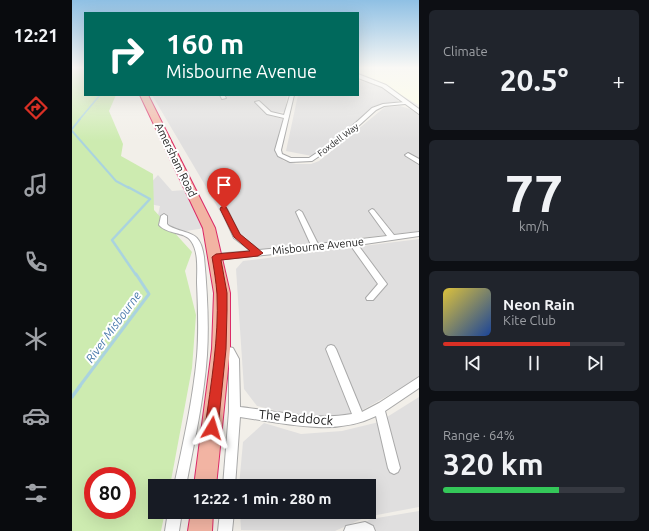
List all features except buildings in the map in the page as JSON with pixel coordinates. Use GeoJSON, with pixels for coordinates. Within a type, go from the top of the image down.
{"type":"FeatureCollection","features":[{"type":"Feature","properties":{"kind":"highway","name":"Amersham Road"},"geometry":{"type":"LineString","coordinates":[[144,96],[209,228],[222,293],[221,349],[205,479]]}},
{"type":"Feature","properties":{"kind":"highway"},"geometry":{"type":"LineString","coordinates":[[200,531],[201,519]]}},
{"type":"Feature","properties":{"kind":"street"},"geometry":{"type":"LineString","coordinates":[[391,92],[419,112]]}},
{"type":"Feature","properties":{"kind":"street","name":"Foxdell Way"},"geometry":{"type":"LineString","coordinates":[[292,96],[278,150],[280,155],[290,160],[310,160],[341,139],[374,109],[383,105],[405,103]]}},
{"type":"Feature","properties":{"kind":"street"},"geometry":{"type":"LineString","coordinates":[[257,102],[269,114],[286,117]]}},
{"type":"Feature","properties":{"kind":"street"},"geometry":{"type":"LineString","coordinates":[[408,155],[419,162]]}},
{"type":"Feature","properties":{"kind":"street"},"geometry":{"type":"LineString","coordinates":[[224,209],[237,236],[258,253]]}},
{"type":"Feature","properties":{"kind":"street"},"geometry":{"type":"LineString","coordinates":[[372,211],[392,237]]}},
{"type":"Feature","properties":{"kind":"street"},"geometry":{"type":"LineString","coordinates":[[299,212],[316,247]]}},
{"type":"Feature","properties":{"kind":"street"},"geometry":{"type":"LineString","coordinates":[[164,216],[163,225],[166,228],[185,233],[194,238],[199,250],[201,274],[203,327],[202,357],[181,479]]}},
{"type":"Feature","properties":{"kind":"street","name":"Misbourne Avenue"},"geometry":{"type":"LineString","coordinates":[[216,257],[353,243],[419,234]]}},
{"type":"Feature","properties":{"kind":"street"},"geometry":{"type":"LineString","coordinates":[[353,243],[383,284],[370,298]]}},
{"type":"Feature","properties":{"kind":"street"},"geometry":{"type":"LineString","coordinates":[[221,349],[230,351],[234,359],[235,411],[230,479]]}},
{"type":"Feature","properties":{"kind":"street"},"geometry":{"type":"LineString","coordinates":[[331,349],[359,418]]}},
{"type":"Feature","properties":{"kind":"street","name":"The Paddock"},"geometry":{"type":"LineString","coordinates":[[235,411],[328,422],[359,418],[379,408],[419,382]]}},
{"type":"Feature","properties":{"kind":"street"},"geometry":{"type":"LineString","coordinates":[[379,408],[394,468]]}},
{"type":"Feature","properties":{"kind":"street"},"geometry":{"type":"LineString","coordinates":[[172,531],[174,519]]}},
{"type":"Feature","properties":{"kind":"street"},"geometry":{"type":"LineString","coordinates":[[225,531],[226,519]]}},
{"type":"Feature","properties":{"kind":"street"},"geometry":{"type":"LineString","coordinates":[[351,531],[365,529],[368,531]]}},
{"type":"Feature","properties":{"kind":"shaded area"},"geometry":{"type":"Polygon","coordinates":[[[359,92],[390,92],[399,97],[397,103],[381,104],[312,156],[286,151],[298,96],[359,96],[359,92]]]}},
{"type":"Feature","properties":{"kind":"shaded area"},"geometry":{"type":"Polygon","coordinates":[[[395,92],[419,92],[419,105],[395,92]]]}},
{"type":"Feature","properties":{"kind":"shaded area"},"geometry":{"type":"Polygon","coordinates":[[[153,96],[287,96],[285,112],[273,113],[271,116],[283,119],[275,153],[284,161],[296,164],[311,164],[319,161],[385,107],[400,106],[410,109],[419,115],[419,231],[251,251],[233,237],[212,197],[153,96]]]}},
{"type":"Feature","properties":{"kind":"shaded area"},"geometry":{"type":"Polygon","coordinates":[[[158,175],[172,191],[185,190],[205,228],[161,235],[156,224],[160,206],[144,203],[145,189],[158,175]]]}},
{"type":"Feature","properties":{"kind":"shaded area"},"geometry":{"type":"Polygon","coordinates":[[[419,239],[419,378],[352,416],[307,418],[257,406],[244,389],[236,269],[243,261],[419,239]]]}},
{"type":"Feature","properties":{"kind":"shaded area"},"geometry":{"type":"Polygon","coordinates":[[[419,397],[419,507],[376,515],[376,479],[240,479],[243,442],[264,423],[301,434],[342,431],[379,422],[419,397]]]}},
{"type":"Feature","properties":{"kind":"shaded area"},"geometry":{"type":"Polygon","coordinates":[[[419,511],[419,531],[348,531],[371,519],[419,511]]]}},
{"type":"Feature","properties":{"kind":"shaded area"},"geometry":{"type":"Polygon","coordinates":[[[240,519],[362,519],[335,531],[241,530],[240,519]]]}},
{"type":"Feature","properties":{"kind":"green space"},"geometry":{"type":"Polygon","coordinates":[[[72,92],[84,92],[84,96],[116,96],[109,111],[123,144],[121,156],[153,174],[154,210],[192,252],[185,271],[196,315],[192,368],[171,479],[148,479],[148,519],[164,519],[161,531],[72,531],[72,92]]]}},
{"type":"Feature","properties":{"kind":"waterway","name":"River Misbourne"},"geometry":{"type":"LineString","coordinates":[[79,120],[99,96]]}},
{"type":"Feature","properties":{"kind":"waterway","name":"River Misbourne"},"geometry":{"type":"LineString","coordinates":[[72,129],[80,119]]}},
{"type":"Feature","properties":{"kind":"waterway","name":"River Misbourne"},"geometry":{"type":"LineString","coordinates":[[72,131],[116,181],[129,188]]}},
{"type":"Feature","properties":{"kind":"waterway","name":"River Misbourne"},"geometry":{"type":"LineString","coordinates":[[128,187],[150,199],[112,240],[136,275]]}},
{"type":"Feature","properties":{"kind":"waterway","name":"River Misbourne"},"geometry":{"type":"LineString","coordinates":[[79,387],[149,294],[136,274]]}},
{"type":"Feature","properties":{"kind":"waterway","name":"River Misbourne"},"geometry":{"type":"LineString","coordinates":[[72,397],[80,386]]}},
{"type":"Feature","properties":{"kind":"route"},"geometry":{"type":"LineString","coordinates":[[212,428],[221,349],[222,310],[222,293],[216,257],[258,253],[237,236],[224,209]]}}]}
